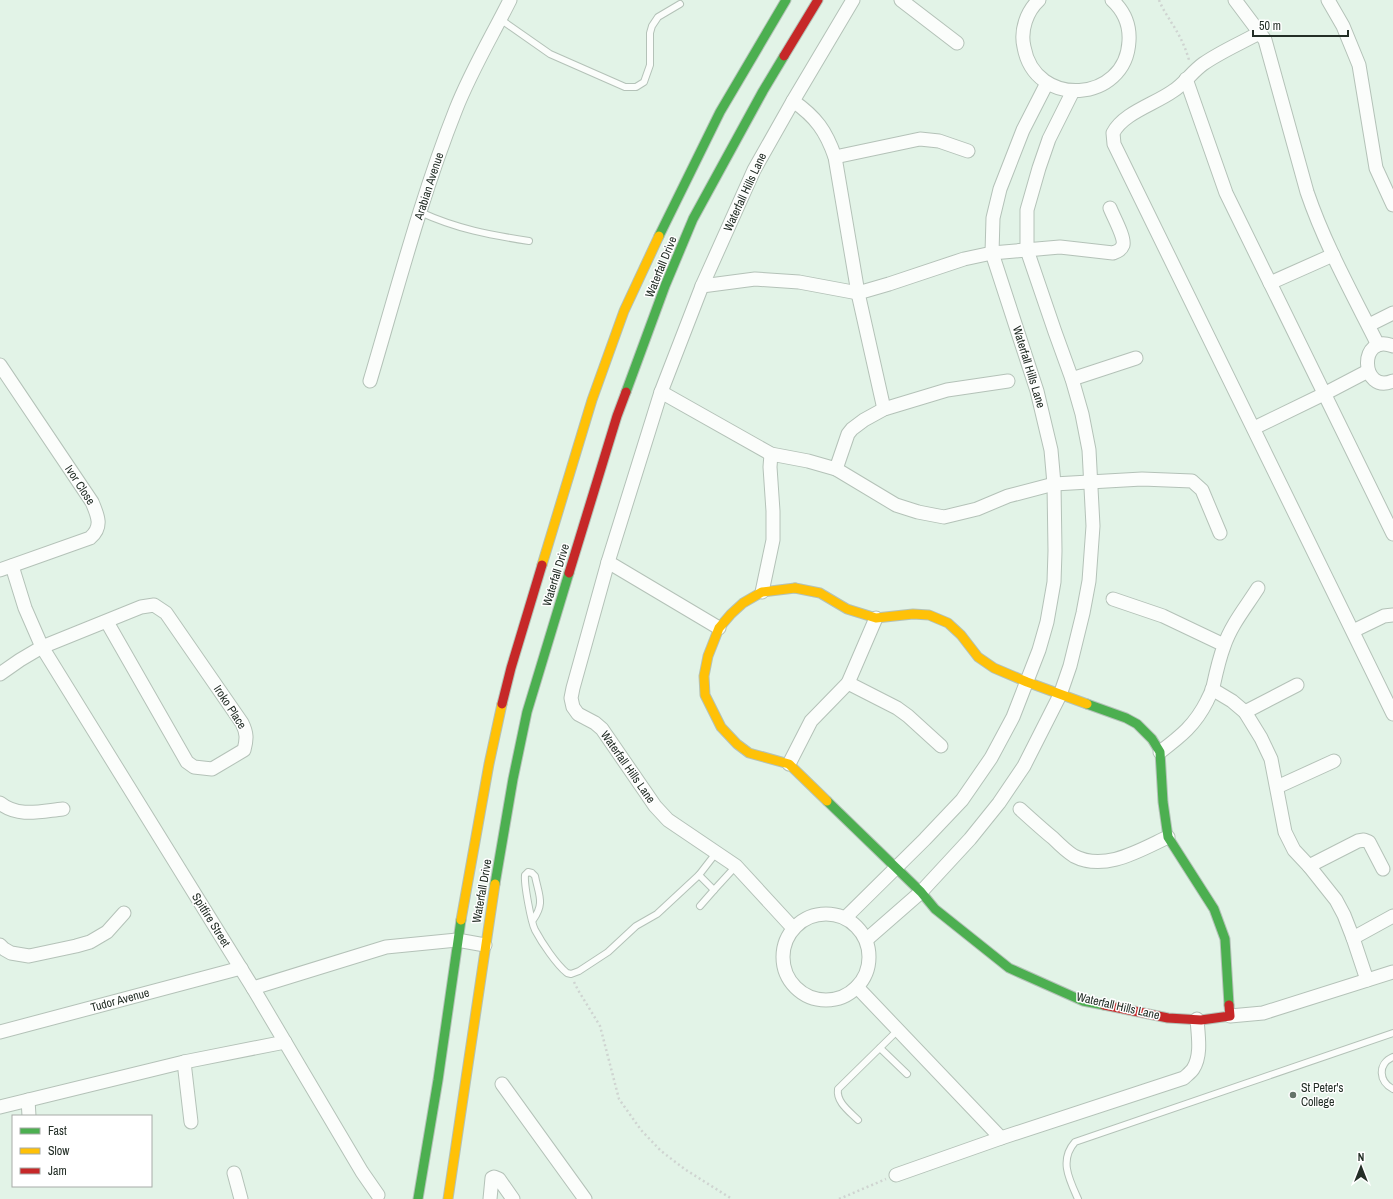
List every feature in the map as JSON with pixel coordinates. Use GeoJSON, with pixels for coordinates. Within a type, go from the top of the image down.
{"type":"FeatureCollection","features":[{"type":"Feature","properties":{"kind":"main road","name":"Waterfall Drive"},"geometry":{"type":"LineString","coordinates":[[418,1199],[438,1080],[457,940],[489,764],[509,675],[592,400],[624,312],[700,151],[720,112],[786,0]]}},
{"type":"Feature","properties":{"kind":"main road","name":"Waterfall Drive"},"geometry":{"type":"LineString","coordinates":[[448,1199],[485,945],[513,779],[527,712],[617,416],[665,286],[693,220],[763,92],[818,0]]}},
{"type":"Feature","properties":{"kind":"main road","name":"Waterfall Hills Lane"},"geometry":{"type":"LineString","coordinates":[[1160,752],[1152,739],[1137,724],[1126,718],[1027,682],[994,668],[984,662],[978,657],[961,634],[948,623],[929,615],[913,614],[876,618],[847,609],[820,593],[813,591],[795,588],[762,592],[743,603],[720,628],[708,656],[704,676],[705,695],[710,708],[721,727],[737,744],[749,753],[789,764],[921,892],[935,909],[984,950],[1009,968],[1083,1001],[1168,1018],[1197,1019],[1230,1016]]}},
{"type":"Feature","properties":{"kind":"main road"},"geometry":{"type":"LineString","coordinates":[[1160,752],[1163,802],[1168,838],[1214,909],[1225,939],[1230,1016]]}},
{"type":"Feature","properties":{"kind":"street","name":"Arabian Avenue"},"geometry":{"type":"LineString","coordinates":[[370,381],[428,185],[456,108],[466,85],[510,0]]}},
{"type":"Feature","properties":{"kind":"street","name":"Waterfall Hills Lane"},"geometry":{"type":"LineString","coordinates":[[793,928],[736,866],[668,820],[655,806],[610,739],[595,723],[578,714],[573,707],[571,698],[608,562],[661,392],[702,286],[754,170],[853,0]]}},
{"type":"Feature","properties":{"kind":"street"},"geometry":{"type":"LineString","coordinates":[[901,0],[956,43]]}},
{"type":"Feature","properties":{"kind":"street"},"geometry":{"type":"LineString","coordinates":[[1035,2],[1026,18],[1023,30],[1025,54],[1030,65],[1047,83],[1059,89],[1073,91],[1088,90],[1102,84],[1114,75],[1123,63],[1128,49],[1129,33],[1126,19],[1118,5],[1112,0]]}},
{"type":"Feature","properties":{"kind":"street"},"geometry":{"type":"LineString","coordinates":[[1235,0],[1264,40],[1271,60],[1313,212],[1369,325],[1389,345],[1369,353],[1366,365],[1368,371],[1377,381],[1393,381]]}},
{"type":"Feature","properties":{"kind":"street"},"geometry":{"type":"LineString","coordinates":[[1328,0],[1343,26],[1359,65],[1376,168],[1393,205]]}},
{"type":"Feature","properties":{"kind":"street"},"geometry":{"type":"LineString","coordinates":[[1259,33],[1214,57],[1171,93],[1118,124],[1113,133],[1114,144],[1393,714]]}},
{"type":"Feature","properties":{"kind":"street"},"geometry":{"type":"LineString","coordinates":[[1190,76],[1226,193],[1393,534]]}},
{"type":"Feature","properties":{"kind":"street","name":"Waterfall Hills Lane"},"geometry":{"type":"LineString","coordinates":[[845,918],[962,800],[991,758],[1013,717],[1040,650],[1047,622],[1054,582],[1056,545],[1054,484],[1051,450],[1037,391],[992,253],[993,218],[996,200],[1023,130],[1047,83]]}},
{"type":"Feature","properties":{"kind":"street"},"geometry":{"type":"LineString","coordinates":[[866,940],[921,892],[970,839],[999,802],[1024,766],[1060,694],[1070,666],[1089,581],[1093,526],[1091,481],[1082,414],[1072,379],[1027,250],[1027,210],[1038,168],[1049,140],[1073,91]]}},
{"type":"Feature","properties":{"kind":"street"},"geometry":{"type":"LineString","coordinates":[[793,101],[806,110],[819,124],[830,143],[835,157],[858,293],[884,409]]}},
{"type":"Feature","properties":{"kind":"street"},"geometry":{"type":"LineString","coordinates":[[835,157],[920,139],[939,141],[968,151]]}},
{"type":"Feature","properties":{"kind":"street"},"geometry":{"type":"LineString","coordinates":[[702,286],[755,279],[799,282],[858,293],[964,259],[992,253],[1060,247],[1113,253],[1120,250],[1123,246],[1123,239],[1110,208]]}},
{"type":"Feature","properties":{"kind":"street"},"geometry":{"type":"LineString","coordinates":[[1270,283],[1333,255]]}},
{"type":"Feature","properties":{"kind":"street"},"geometry":{"type":"LineString","coordinates":[[1369,325],[1393,313]]}},
{"type":"Feature","properties":{"kind":"street"},"geometry":{"type":"LineString","coordinates":[[1072,379],[1136,358]]}},
{"type":"Feature","properties":{"kind":"street","name":"Ivor Close"},"geometry":{"type":"LineString","coordinates":[[0,365],[92,502],[97,513],[98,524],[96,532],[90,538],[6,568],[42,646]]}},
{"type":"Feature","properties":{"kind":"street"},"geometry":{"type":"LineString","coordinates":[[1254,428],[1368,371]]}},
{"type":"Feature","properties":{"kind":"street","name":"Waterfall Hills Lane"},"geometry":{"type":"LineString","coordinates":[[836,469],[848,434],[852,429],[864,420],[884,409],[947,390],[1008,381]]}},
{"type":"Feature","properties":{"kind":"street"},"geometry":{"type":"LineString","coordinates":[[661,392],[771,454],[808,461],[836,469],[896,505],[918,512],[944,517],[977,509],[1008,496],[1054,484],[1142,479],[1192,481],[1202,490],[1220,533]]}},
{"type":"Feature","properties":{"kind":"street"},"geometry":{"type":"LineString","coordinates":[[762,592],[773,540],[770,467],[771,454]]}},
{"type":"Feature","properties":{"kind":"street"},"geometry":{"type":"LineString","coordinates":[[608,562],[720,628]]}},
{"type":"Feature","properties":{"kind":"street"},"geometry":{"type":"LineString","coordinates":[[1160,752],[1181,737],[1202,712],[1212,689],[1216,669],[1224,645],[1236,622],[1258,588]]}},
{"type":"Feature","properties":{"kind":"street"},"geometry":{"type":"LineString","coordinates":[[1113,599],[1162,616],[1224,645]]}},
{"type":"Feature","properties":{"kind":"street","name":"Iroko Place"},"geometry":{"type":"LineString","coordinates":[[0,674],[42,646],[146,606],[154,605],[166,613],[242,723],[246,732],[247,741],[244,750],[212,769],[194,766],[187,762],[107,622]]}},
{"type":"Feature","properties":{"kind":"street"},"geometry":{"type":"LineString","coordinates":[[1353,631],[1384,616],[1393,615]]}},
{"type":"Feature","properties":{"kind":"street"},"geometry":{"type":"LineString","coordinates":[[789,764],[811,721],[848,683],[876,618]]}},
{"type":"Feature","properties":{"kind":"street","name":"Spitfire Street"},"geometry":{"type":"LineString","coordinates":[[42,646],[241,968],[362,1172],[378,1195]]}},
{"type":"Feature","properties":{"kind":"street"},"geometry":{"type":"LineString","coordinates":[[848,683],[897,708],[941,746]]}},
{"type":"Feature","properties":{"kind":"street"},"geometry":{"type":"LineString","coordinates":[[1245,712],[1297,685]]}},
{"type":"Feature","properties":{"kind":"street"},"geometry":{"type":"LineString","coordinates":[[1212,689],[1232,701],[1245,712],[1261,738],[1271,759],[1285,832],[1294,850],[1336,900],[1353,938],[1367,980]]}},
{"type":"Feature","properties":{"kind":"street"},"geometry":{"type":"LineString","coordinates":[[1277,787],[1334,761]]}},
{"type":"Feature","properties":{"kind":"street"},"geometry":{"type":"LineString","coordinates":[[0,803],[4,807],[14,811],[28,813],[63,809]]}},
{"type":"Feature","properties":{"kind":"street"},"geometry":{"type":"LineString","coordinates":[[1020,810],[1066,850],[1075,856],[1089,861],[1102,862],[1115,859],[1136,852],[1168,838]]}},
{"type":"Feature","properties":{"kind":"street"},"geometry":{"type":"LineString","coordinates":[[1309,866],[1358,841],[1364,840],[1369,842],[1383,869]]}},
{"type":"Feature","properties":{"kind":"street"},"geometry":{"type":"LineString","coordinates":[[0,945],[11,953],[29,956],[76,946],[90,942],[106,932],[124,913]]}},
{"type":"Feature","properties":{"kind":"street"},"geometry":{"type":"LineString","coordinates":[[823,913],[835,914],[845,918],[858,927],[866,940],[870,955],[868,970],[860,984],[849,994],[834,1000],[819,1000],[804,995],[792,985],[784,971],[782,956],[785,941],[793,928],[802,920],[812,915],[823,913]]}},
{"type":"Feature","properties":{"kind":"street"},"geometry":{"type":"LineString","coordinates":[[1353,938],[1393,916]]}},
{"type":"Feature","properties":{"kind":"street"},"geometry":{"type":"LineString","coordinates":[[253,988],[386,947],[457,940],[485,945]]}},
{"type":"Feature","properties":{"kind":"street","name":"Tudor Avenue"},"geometry":{"type":"LineString","coordinates":[[0,1032],[241,968]]}},
{"type":"Feature","properties":{"kind":"street","name":"Waterfall Hills Lane"},"geometry":{"type":"LineString","coordinates":[[1230,1016],[1263,1013],[1393,972]]}},
{"type":"Feature","properties":{"kind":"street"},"geometry":{"type":"LineString","coordinates":[[857,987],[1001,1138]]}},
{"type":"Feature","properties":{"kind":"street"},"geometry":{"type":"LineString","coordinates":[[896,1176],[1001,1138],[1184,1078],[1193,1070],[1197,1061],[1197,1019]]}},
{"type":"Feature","properties":{"kind":"street"},"geometry":{"type":"LineString","coordinates":[[0,1107],[184,1062],[285,1042]]}},
{"type":"Feature","properties":{"kind":"street"},"geometry":{"type":"LineString","coordinates":[[184,1062],[191,1122]]}},
{"type":"Feature","properties":{"kind":"street"},"geometry":{"type":"LineString","coordinates":[[502,1084],[585,1199]]}},
{"type":"Feature","properties":{"kind":"street"},"geometry":{"type":"LineString","coordinates":[[28,1100],[29,1115]]}},
{"type":"Feature","properties":{"kind":"street"},"geometry":{"type":"LineString","coordinates":[[234,1173],[241,1199]]}},
{"type":"Feature","properties":{"kind":"street"},"geometry":{"type":"LineString","coordinates":[[490,1199],[492,1178],[494,1177],[499,1179],[513,1199]]}},
{"type":"Feature","properties":{"kind":"lane"},"geometry":{"type":"LineString","coordinates":[[500,19],[550,54],[624,87],[636,87],[644,82],[650,64],[650,33],[652,26],[658,17],[680,4]]}},
{"type":"Feature","properties":{"kind":"lane"},"geometry":{"type":"LineString","coordinates":[[420,212],[441,222],[485,234],[529,241]]}},
{"type":"Feature","properties":{"kind":"lane"},"geometry":{"type":"LineString","coordinates":[[533,920],[539,911],[541,903],[535,876],[528,872],[525,875],[524,883],[535,929],[561,968],[567,973],[571,974],[580,971],[608,952],[636,926],[657,914],[699,875],[716,853]]}},
{"type":"Feature","properties":{"kind":"lane"},"geometry":{"type":"LineString","coordinates":[[700,906],[736,866]]}},
{"type":"Feature","properties":{"kind":"lane"},"geometry":{"type":"LineString","coordinates":[[699,875],[714,890]]}},
{"type":"Feature","properties":{"kind":"lane"},"geometry":{"type":"LineString","coordinates":[[858,1120],[839,1101],[837,1095],[838,1089],[898,1030]]}},
{"type":"Feature","properties":{"kind":"lane"},"geometry":{"type":"LineString","coordinates":[[1078,1199],[1069,1178],[1066,1161],[1069,1149],[1075,1142],[1393,1033]]}},
{"type":"Feature","properties":{"kind":"lane"},"geometry":{"type":"LineString","coordinates":[[880,1048],[907,1074]]}},
{"type":"Feature","properties":{"kind":"lane"},"geometry":{"type":"LineString","coordinates":[[1393,1057],[1385,1062],[1381,1072],[1384,1082],[1393,1089]]}},
{"type":"Feature","properties":{"kind":"path"},"geometry":{"type":"LineString","coordinates":[[1159,0],[1162,9],[1172,22],[1186,48],[1190,76]]}},
{"type":"Feature","properties":{"kind":"path"},"geometry":{"type":"LineString","coordinates":[[571,974],[578,990],[600,1026],[619,1099],[640,1130],[661,1151],[686,1170],[732,1199]]}},
{"type":"Feature","properties":{"kind":"path"},"geometry":{"type":"LineString","coordinates":[[839,1199],[896,1176]]}},
{"type":"Feature","properties":{"kind":"traffic: fast"},"geometry":{"type":"LineString","coordinates":[[659,236],[720,112],[786,0]]}},
{"type":"Feature","properties":{"kind":"traffic: fast"},"geometry":{"type":"LineString","coordinates":[[626,392],[665,286],[693,219],[763,91],[784,56]]}},
{"type":"Feature","properties":{"kind":"traffic: fast"},"geometry":{"type":"LineString","coordinates":[[495,884],[513,779],[527,712],[569,573]]}},
{"type":"Feature","properties":{"kind":"traffic: fast"},"geometry":{"type":"LineString","coordinates":[[1087,704],[1126,718],[1137,724],[1152,739],[1160,752],[1163,802],[1168,837],[1214,909],[1225,939],[1229,1005]]}},
{"type":"Feature","properties":{"kind":"traffic: fast"},"geometry":{"type":"LineString","coordinates":[[827,801],[921,892],[935,909],[1009,968],[1083,1001],[1104,1005]]}},
{"type":"Feature","properties":{"kind":"traffic: fast"},"geometry":{"type":"LineString","coordinates":[[418,1199],[438,1080],[461,920]]}},
{"type":"Feature","properties":{"kind":"traffic: slow"},"geometry":{"type":"LineString","coordinates":[[542,565],[592,400],[624,311],[659,236]]}},
{"type":"Feature","properties":{"kind":"traffic: slow"},"geometry":{"type":"LineString","coordinates":[[795,588],[820,593],[847,609],[876,618],[913,614],[929,615],[948,623],[961,635],[978,657],[994,668],[1087,704]]}},
{"type":"Feature","properties":{"kind":"traffic: slow"},"geometry":{"type":"LineString","coordinates":[[795,588],[762,592],[743,603],[719,628],[708,656],[704,676],[705,695],[721,727],[737,744],[749,753],[789,764],[827,801]]}},
{"type":"Feature","properties":{"kind":"traffic: slow"},"geometry":{"type":"LineString","coordinates":[[461,920],[489,764],[502,704]]}},
{"type":"Feature","properties":{"kind":"traffic: slow"},"geometry":{"type":"LineString","coordinates":[[448,1199],[495,884]]}},
{"type":"Feature","properties":{"kind":"traffic: jam"},"geometry":{"type":"LineString","coordinates":[[784,56],[818,0]]}},
{"type":"Feature","properties":{"kind":"traffic: jam"},"geometry":{"type":"LineString","coordinates":[[569,573],[617,416],[626,392]]}},
{"type":"Feature","properties":{"kind":"traffic: jam"},"geometry":{"type":"LineString","coordinates":[[502,704],[511,668],[542,565]]}},
{"type":"Feature","properties":{"kind":"traffic: jam"},"geometry":{"type":"LineString","coordinates":[[1104,1005],[1168,1018],[1201,1020],[1230,1016],[1229,1005]]}},
{"type":"Feature","properties":{"kind":"place","name":"St Peter's College"},"geometry":{"type":"Point","coordinates":[1293,1095]}}]}
